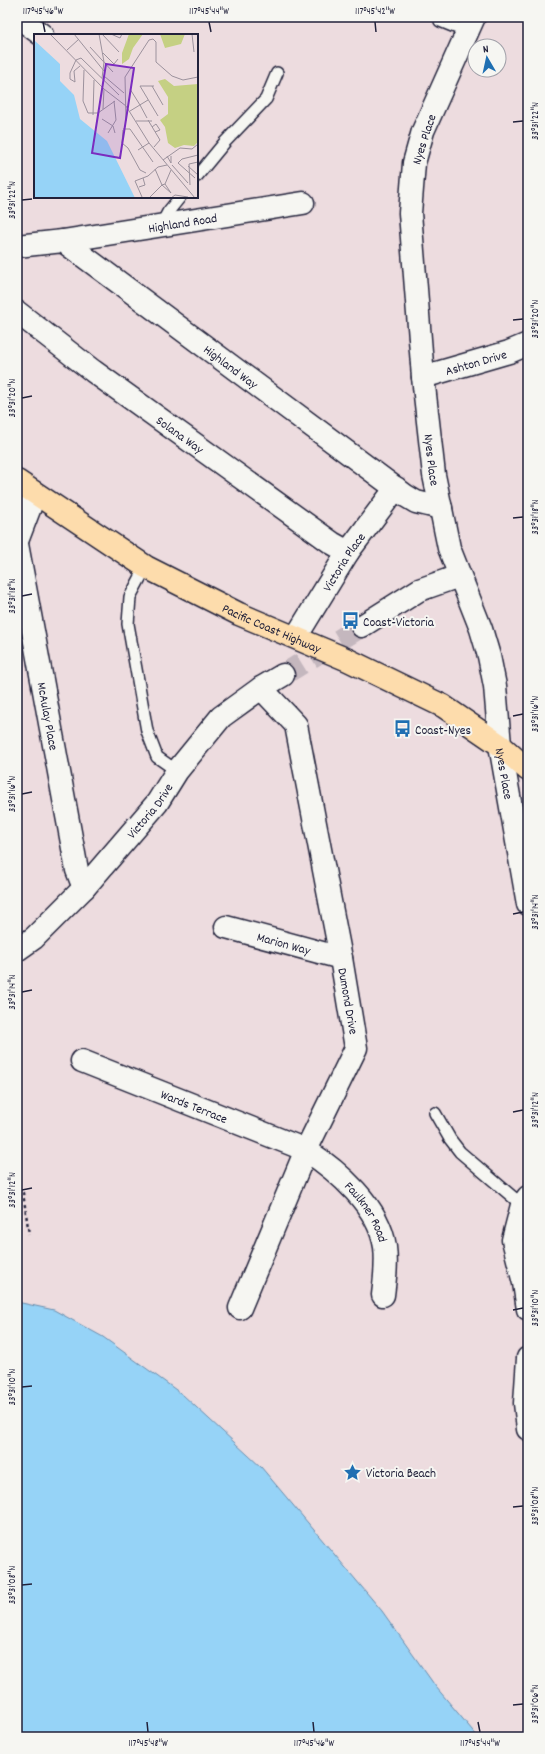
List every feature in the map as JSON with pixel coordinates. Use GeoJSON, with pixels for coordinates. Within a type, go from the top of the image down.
{"type":"FeatureCollection","features":[{"type":"Feature","properties":{"kind":"highway","name":"Pacific Coast Highway"},"geometry":{"type":"LineString","coordinates":[[17,481],[146,567],[239,614],[397,682],[443,706],[500,745],[528,770]]}},
{"type":"Feature","properties":{"kind":"street"},"geometry":{"type":"LineString","coordinates":[[18,17],[41,34]]}},
{"type":"Feature","properties":{"kind":"street","name":"Nyes Place"},"geometry":{"type":"LineString","coordinates":[[470,25],[423,131],[414,163],[410,213],[434,475],[449,548],[481,629],[489,656],[495,686],[500,745],[528,904]]}},
{"type":"Feature","properties":{"kind":"street","name":"Highland Road"},"geometry":{"type":"LineString","coordinates":[[63,241],[303,203]]}},
{"type":"Feature","properties":{"kind":"street"},"geometry":{"type":"LineString","coordinates":[[17,246],[63,241]]}},
{"type":"Feature","properties":{"kind":"street","name":"Highland Way"},"geometry":{"type":"LineString","coordinates":[[63,241],[396,488],[416,502],[441,508]]}},
{"type":"Feature","properties":{"kind":"street","name":"Solana Way"},"geometry":{"type":"LineString","coordinates":[[17,312],[99,376],[332,543],[348,552]]}},
{"type":"Feature","properties":{"kind":"street","name":"Ashton Drive"},"geometry":{"type":"LineString","coordinates":[[424,377],[509,352],[528,344]]}},
{"type":"Feature","properties":{"kind":"street","name":"Victoria Place"},"geometry":{"type":"LineString","coordinates":[[296,638],[348,552],[396,488]]}},
{"type":"Feature","properties":{"kind":"street","name":"McAulay Place"},"geometry":{"type":"LineString","coordinates":[[35,494],[17,543],[77,870],[84,888]]}},
{"type":"Feature","properties":{"kind":"street"},"geometry":{"type":"LineString","coordinates":[[362,626],[419,590],[459,576]]}},
{"type":"Feature","properties":{"kind":"street","name":"Victoria Drive"},"geometry":{"type":"LineString","coordinates":[[17,950],[34,938],[84,888],[157,803],[176,772],[221,718],[261,688],[283,675]]}},
{"type":"Feature","properties":{"kind":"street","name":"Dumond Drive"},"geometry":{"type":"LineString","coordinates":[[240,1308],[306,1150],[356,1048],[341,958],[296,725],[261,688]]}},
{"type":"Feature","properties":{"kind":"street","name":"Marion Way"},"geometry":{"type":"LineString","coordinates":[[226,927],[341,958]]}},
{"type":"Feature","properties":{"kind":"street","name":"Wards Terrace"},"geometry":{"type":"LineString","coordinates":[[82,1061],[306,1150]]}},
{"type":"Feature","properties":{"kind":"street","name":"Faulkner Road"},"geometry":{"type":"LineString","coordinates":[[306,1150],[328,1165],[356,1191],[369,1209],[385,1245],[386,1262],[383,1295]]}},
{"type":"Feature","properties":{"kind":"street"},"geometry":{"type":"LineString","coordinates":[[525,1201],[513,1240],[524,1283],[528,1310]]}},
{"type":"Feature","properties":{"kind":"street"},"geometry":{"type":"LineString","coordinates":[[528,1358],[525,1403],[528,1429]]}},
{"type":"Feature","properties":{"kind":"lane"},"geometry":{"type":"LineString","coordinates":[[440,21],[470,25]]}},
{"type":"Feature","properties":{"kind":"lane"},"geometry":{"type":"LineString","coordinates":[[198,175],[225,142],[266,99],[277,73]]}},
{"type":"Feature","properties":{"kind":"lane"},"geometry":{"type":"LineString","coordinates":[[160,226],[168,212],[179,198]]}},
{"type":"Feature","properties":{"kind":"lane"},"geometry":{"type":"LineString","coordinates":[[146,567],[130,597],[128,624],[147,731],[157,757],[176,772]]}},
{"type":"Feature","properties":{"kind":"lane"},"geometry":{"type":"LineString","coordinates":[[435,1113],[450,1139],[460,1152],[525,1201]]}},
{"type":"Feature","properties":{"kind":"path"},"geometry":{"type":"LineString","coordinates":[[17,1190],[23,1193],[29,1234]]}},
{"type":"Feature","properties":{"kind":"water"},"geometry":{"type":"Polygon","coordinates":[[[17,1302],[54,1310],[103,1337],[183,1395],[261,1467],[382,1611],[436,1687],[478,1737],[17,1737],[17,1302]]]}},
{"type":"Feature","properties":{"kind":"tunnel"},"geometry":{"type":"LineString","coordinates":[[283,675],[362,626]]}},
{"type":"Feature","properties":{"kind":"place","name":"Coast-Victoria"},"geometry":{"type":"Point","coordinates":[350,621]}},
{"type":"Feature","properties":{"kind":"place","name":"Coast-Nyes"},"geometry":{"type":"Point","coordinates":[402,729]}},
{"type":"Feature","properties":{"kind":"place","name":"Victoria Beach"},"geometry":{"type":"Point","coordinates":[353,1472]}}]}
